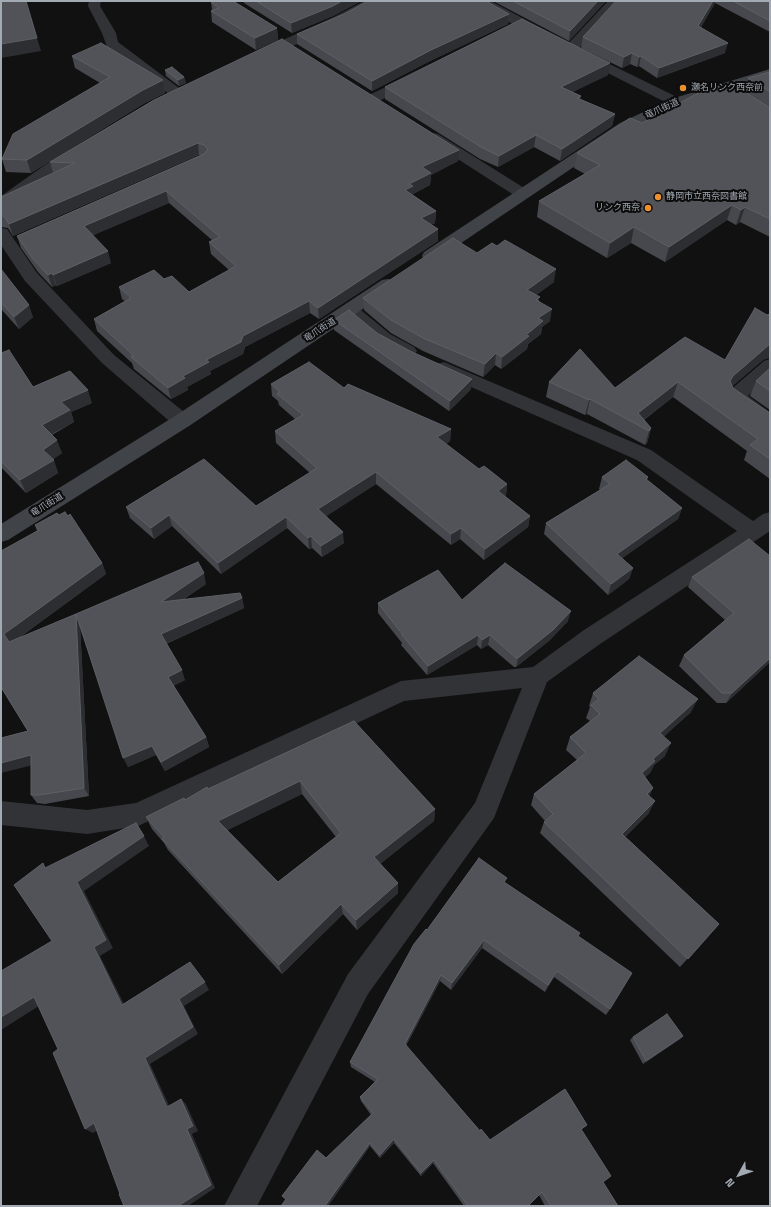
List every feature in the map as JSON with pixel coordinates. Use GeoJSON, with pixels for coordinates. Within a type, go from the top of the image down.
{"type":"FeatureCollection","features":[{"type":"Feature","properties":{"kind":"main road","name":"竜爪街道"},"geometry":{"type":"LineString","coordinates":[[421,263],[626,126],[676,102],[770,73]]}},
{"type":"Feature","properties":{"kind":"main road","name":"竜爪街道"},"geometry":{"type":"LineString","coordinates":[[1,534],[182,421],[401,276]]}},
{"type":"Feature","properties":{"kind":"street"},"geometry":{"type":"LineString","coordinates":[[95,1],[94,6],[109,33],[112,44],[178,94]]}},
{"type":"Feature","properties":{"kind":"street"},"geometry":{"type":"LineString","coordinates":[[249,61],[339,20],[373,1]]}},
{"type":"Feature","properties":{"kind":"street"},"geometry":{"type":"LineString","coordinates":[[481,1],[521,24],[676,102]]}},
{"type":"Feature","properties":{"kind":"street"},"geometry":{"type":"LineString","coordinates":[[571,49],[615,1]]}},
{"type":"Feature","properties":{"kind":"street"},"geometry":{"type":"LineString","coordinates":[[507,30],[521,24]]}},
{"type":"Feature","properties":{"kind":"street"},"geometry":{"type":"LineString","coordinates":[[372,99],[424,72]]}},
{"type":"Feature","properties":{"kind":"street"},"geometry":{"type":"LineString","coordinates":[[722,87],[740,99]]}},
{"type":"Feature","properties":{"kind":"street"},"geometry":{"type":"LineString","coordinates":[[164,101],[192,88]]}},
{"type":"Feature","properties":{"kind":"street"},"geometry":{"type":"LineString","coordinates":[[360,92],[386,108]]}},
{"type":"Feature","properties":{"kind":"street"},"geometry":{"type":"LineString","coordinates":[[418,128],[523,194]]}},
{"type":"Feature","properties":{"kind":"street"},"geometry":{"type":"LineString","coordinates":[[1,204],[50,168],[90,144]]}},
{"type":"Feature","properties":{"kind":"street"},"geometry":{"type":"LineString","coordinates":[[12,239],[31,277],[108,359],[182,421]]}},
{"type":"Feature","properties":{"kind":"street"},"geometry":{"type":"LineString","coordinates":[[1,812],[87,822],[138,814],[401,691],[538,676],[592,637],[761,526],[644,455],[427,361],[384,338],[350,310]]}},
{"type":"Feature","properties":{"kind":"street"},"geometry":{"type":"LineString","coordinates":[[770,365],[735,397],[770,422]]}},
{"type":"Feature","properties":{"kind":"street"},"geometry":{"type":"LineString","coordinates":[[240,1206],[358,984],[485,810],[538,676]]}},
{"type":"Feature","properties":{"kind":"building"},"geometry":{"type":"Polygon","coordinates":[[[1,1],[26,1],[37,38],[1,44],[1,1]]]}},
{"type":"Feature","properties":{"kind":"building"},"geometry":{"type":"Polygon","coordinates":[[[233,1],[277,28],[255,38],[211,11],[219,8],[211,2],[233,1]]]}},
{"type":"Feature","properties":{"kind":"building"},"geometry":{"type":"Polygon","coordinates":[[[256,1],[342,1],[291,23],[256,1]]]}},
{"type":"Feature","properties":{"kind":"building"},"geometry":{"type":"Polygon","coordinates":[[[368,1],[486,1],[509,14],[431,50],[372,81],[297,34],[344,14],[368,1]]]}},
{"type":"Feature","properties":{"kind":"building"},"geometry":{"type":"Polygon","coordinates":[[[513,1],[598,1],[570,31],[513,1]]]}},
{"type":"Feature","properties":{"kind":"building"},"geometry":{"type":"Polygon","coordinates":[[[616,1],[713,1],[698,26],[728,43],[659,68],[641,56],[639,57],[632,53],[624,57],[583,37],[616,1]]]}},
{"type":"Feature","properties":{"kind":"building"},"geometry":{"type":"Polygon","coordinates":[[[733,1],[770,1],[770,21],[733,1]]]}},
{"type":"Feature","properties":{"kind":"building"},"geometry":{"type":"Polygon","coordinates":[[[522,19],[610,63],[561,87],[581,96],[577,98],[615,114],[562,149],[536,135],[499,156],[481,147],[385,87],[522,19]]]}},
{"type":"Feature","properties":{"kind":"building"},"geometry":{"type":"Polygon","coordinates":[[[282,39],[459,150],[422,167],[431,173],[409,184],[413,186],[405,190],[436,211],[421,218],[438,229],[318,308],[309,301],[243,336],[241,342],[206,360],[209,362],[183,376],[185,378],[168,388],[131,357],[134,356],[94,319],[131,298],[119,287],[154,270],[164,279],[172,276],[189,292],[236,266],[209,242],[220,237],[166,191],[84,226],[108,251],[53,275],[52,273],[48,275],[34,260],[17,236],[204,154],[208,149],[204,145],[198,143],[9,224],[4,216],[1,216],[1,197],[75,163],[50,162],[154,100],[282,39]]]}},
{"type":"Feature","properties":{"kind":"building"},"geometry":{"type":"Polygon","coordinates":[[[101,43],[163,80],[143,90],[27,160],[2,159],[13,134],[110,77],[72,56],[101,43]]]}},
{"type":"Feature","properties":{"kind":"building"},"geometry":{"type":"Polygon","coordinates":[[[172,67],[184,77],[178,80],[165,70],[172,67]]]}},
{"type":"Feature","properties":{"kind":"building"},"geometry":{"type":"Polygon","coordinates":[[[770,72],[770,92],[748,78],[770,72]]]}},
{"type":"Feature","properties":{"kind":"building"},"geometry":{"type":"Polygon","coordinates":[[[731,83],[770,108],[770,219],[745,207],[741,210],[732,205],[669,247],[634,227],[610,243],[539,201],[600,165],[577,153],[630,118],[642,123],[702,91],[731,83]]]}},
{"type":"Feature","properties":{"kind":"building"},"geometry":{"type":"Polygon","coordinates":[[[453,238],[477,253],[492,243],[497,246],[505,240],[556,269],[527,290],[540,297],[536,300],[552,309],[538,318],[543,321],[526,335],[529,336],[502,357],[496,353],[485,364],[423,338],[391,320],[363,298],[453,238]]]}},
{"type":"Feature","properties":{"kind":"building"},"geometry":{"type":"Polygon","coordinates":[[[1,269],[29,305],[14,317],[1,302],[1,269]]]}},
{"type":"Feature","properties":{"kind":"building"},"geometry":{"type":"Polygon","coordinates":[[[755,308],[767,315],[770,314],[770,344],[733,376],[730,381],[733,388],[770,413],[770,459],[750,445],[758,439],[678,382],[638,413],[651,428],[649,431],[590,399],[589,400],[549,382],[580,349],[615,388],[685,337],[725,360],[755,308]]]}},
{"type":"Feature","properties":{"kind":"building"},"geometry":{"type":"Polygon","coordinates":[[[349,310],[377,333],[410,351],[472,379],[450,401],[334,320],[349,310]]]}},
{"type":"Feature","properties":{"kind":"building"},"geometry":{"type":"Polygon","coordinates":[[[9,350],[33,387],[70,371],[88,390],[61,402],[70,410],[42,425],[57,440],[43,450],[54,460],[20,480],[1,461],[1,353],[9,350]]]}},
{"type":"Feature","properties":{"kind":"building"},"geometry":{"type":"Polygon","coordinates":[[[309,362],[344,388],[348,384],[451,429],[437,437],[479,469],[484,466],[507,484],[498,491],[530,516],[485,549],[461,528],[451,534],[376,472],[318,509],[343,532],[321,546],[311,536],[308,538],[286,517],[218,563],[169,515],[151,528],[126,507],[204,459],[256,506],[317,468],[275,431],[303,415],[277,394],[280,392],[271,384],[309,362]]]}},
{"type":"Feature","properties":{"kind":"building"},"geometry":{"type":"Polygon","coordinates":[[[770,368],[770,391],[756,381],[770,368]]]}},
{"type":"Feature","properties":{"kind":"building"},"geometry":{"type":"Polygon","coordinates":[[[626,460],[648,477],[646,479],[682,508],[617,554],[633,568],[611,584],[546,523],[610,484],[602,477],[626,460]]]}},
{"type":"Feature","properties":{"kind":"building"},"geometry":{"type":"Polygon","coordinates":[[[65,512],[68,516],[70,514],[102,563],[4,634],[9,642],[76,614],[84,788],[31,795],[31,755],[1,763],[1,738],[28,731],[1,687],[1,551],[39,530],[35,525],[57,513],[59,515],[65,512]]]}},
{"type":"Feature","properties":{"kind":"building"},"geometry":{"type":"Polygon","coordinates":[[[749,539],[770,556],[770,658],[732,693],[722,693],[684,655],[734,613],[692,577],[749,539]]]}},
{"type":"Feature","properties":{"kind":"building"},"geometry":{"type":"Polygon","coordinates":[[[198,562],[204,573],[161,602],[240,593],[242,598],[161,634],[182,670],[168,677],[206,737],[161,762],[152,746],[123,758],[76,614],[198,562]]]}},
{"type":"Feature","properties":{"kind":"building"},"geometry":{"type":"Polygon","coordinates":[[[505,563],[571,611],[553,630],[518,658],[516,658],[490,635],[482,640],[478,635],[428,666],[378,603],[438,570],[462,600],[505,563]]]}},
{"type":"Feature","properties":{"kind":"building"},"geometry":{"type":"Polygon","coordinates":[[[639,656],[698,699],[660,733],[671,743],[653,759],[655,761],[642,773],[653,788],[647,794],[655,801],[622,834],[719,924],[688,959],[544,822],[553,814],[534,794],[586,753],[570,737],[600,714],[591,705],[599,699],[593,693],[639,656]]]}},
{"type":"Feature","properties":{"kind":"building"},"geometry":{"type":"Polygon","coordinates":[[[354,721],[435,809],[374,857],[398,883],[356,920],[341,904],[279,965],[162,839],[164,837],[146,817],[184,798],[185,800],[207,787],[208,789],[354,721]],[[300,781],[218,821],[278,882],[341,833],[300,781]]]}},
{"type":"Feature","properties":{"kind":"building"},"geometry":{"type":"Polygon","coordinates":[[[136,823],[144,836],[77,882],[106,940],[94,947],[122,1005],[190,962],[205,982],[179,999],[193,1027],[145,1058],[167,1107],[181,1099],[193,1126],[187,1129],[211,1185],[178,1206],[124,1206],[94,1123],[85,1129],[53,1053],[58,1049],[34,997],[1,1017],[1,971],[52,941],[14,885],[43,863],[45,868],[136,823]]]}},
{"type":"Feature","properties":{"kind":"building"},"geometry":{"type":"Polygon","coordinates":[[[479,858],[507,878],[504,882],[580,933],[578,936],[632,973],[610,1009],[557,971],[548,985],[484,940],[452,983],[441,975],[405,1044],[480,1131],[481,1129],[490,1140],[565,1089],[587,1125],[581,1129],[611,1176],[603,1182],[618,1206],[551,1206],[542,1192],[528,1206],[468,1206],[434,1160],[421,1173],[394,1139],[380,1155],[370,1143],[325,1206],[281,1206],[286,1199],[282,1196],[317,1150],[326,1158],[373,1113],[360,1097],[378,1079],[350,1062],[414,944],[426,929],[427,930],[479,858]]]}},
{"type":"Feature","properties":{"kind":"building"},"geometry":{"type":"Polygon","coordinates":[[[667,1014],[683,1036],[646,1061],[633,1037],[667,1014]]]}},
{"type":"Feature","properties":{"kind":"place","name":"瀬名リンク西奈前"},"geometry":{"type":"Point","coordinates":[683,88]}},
{"type":"Feature","properties":{"kind":"place","name":"静岡市立西奈図書館"},"geometry":{"type":"Point","coordinates":[658,197]}},
{"type":"Feature","properties":{"kind":"place","name":"リンク西奈"},"geometry":{"type":"Point","coordinates":[648,208]}}]}
